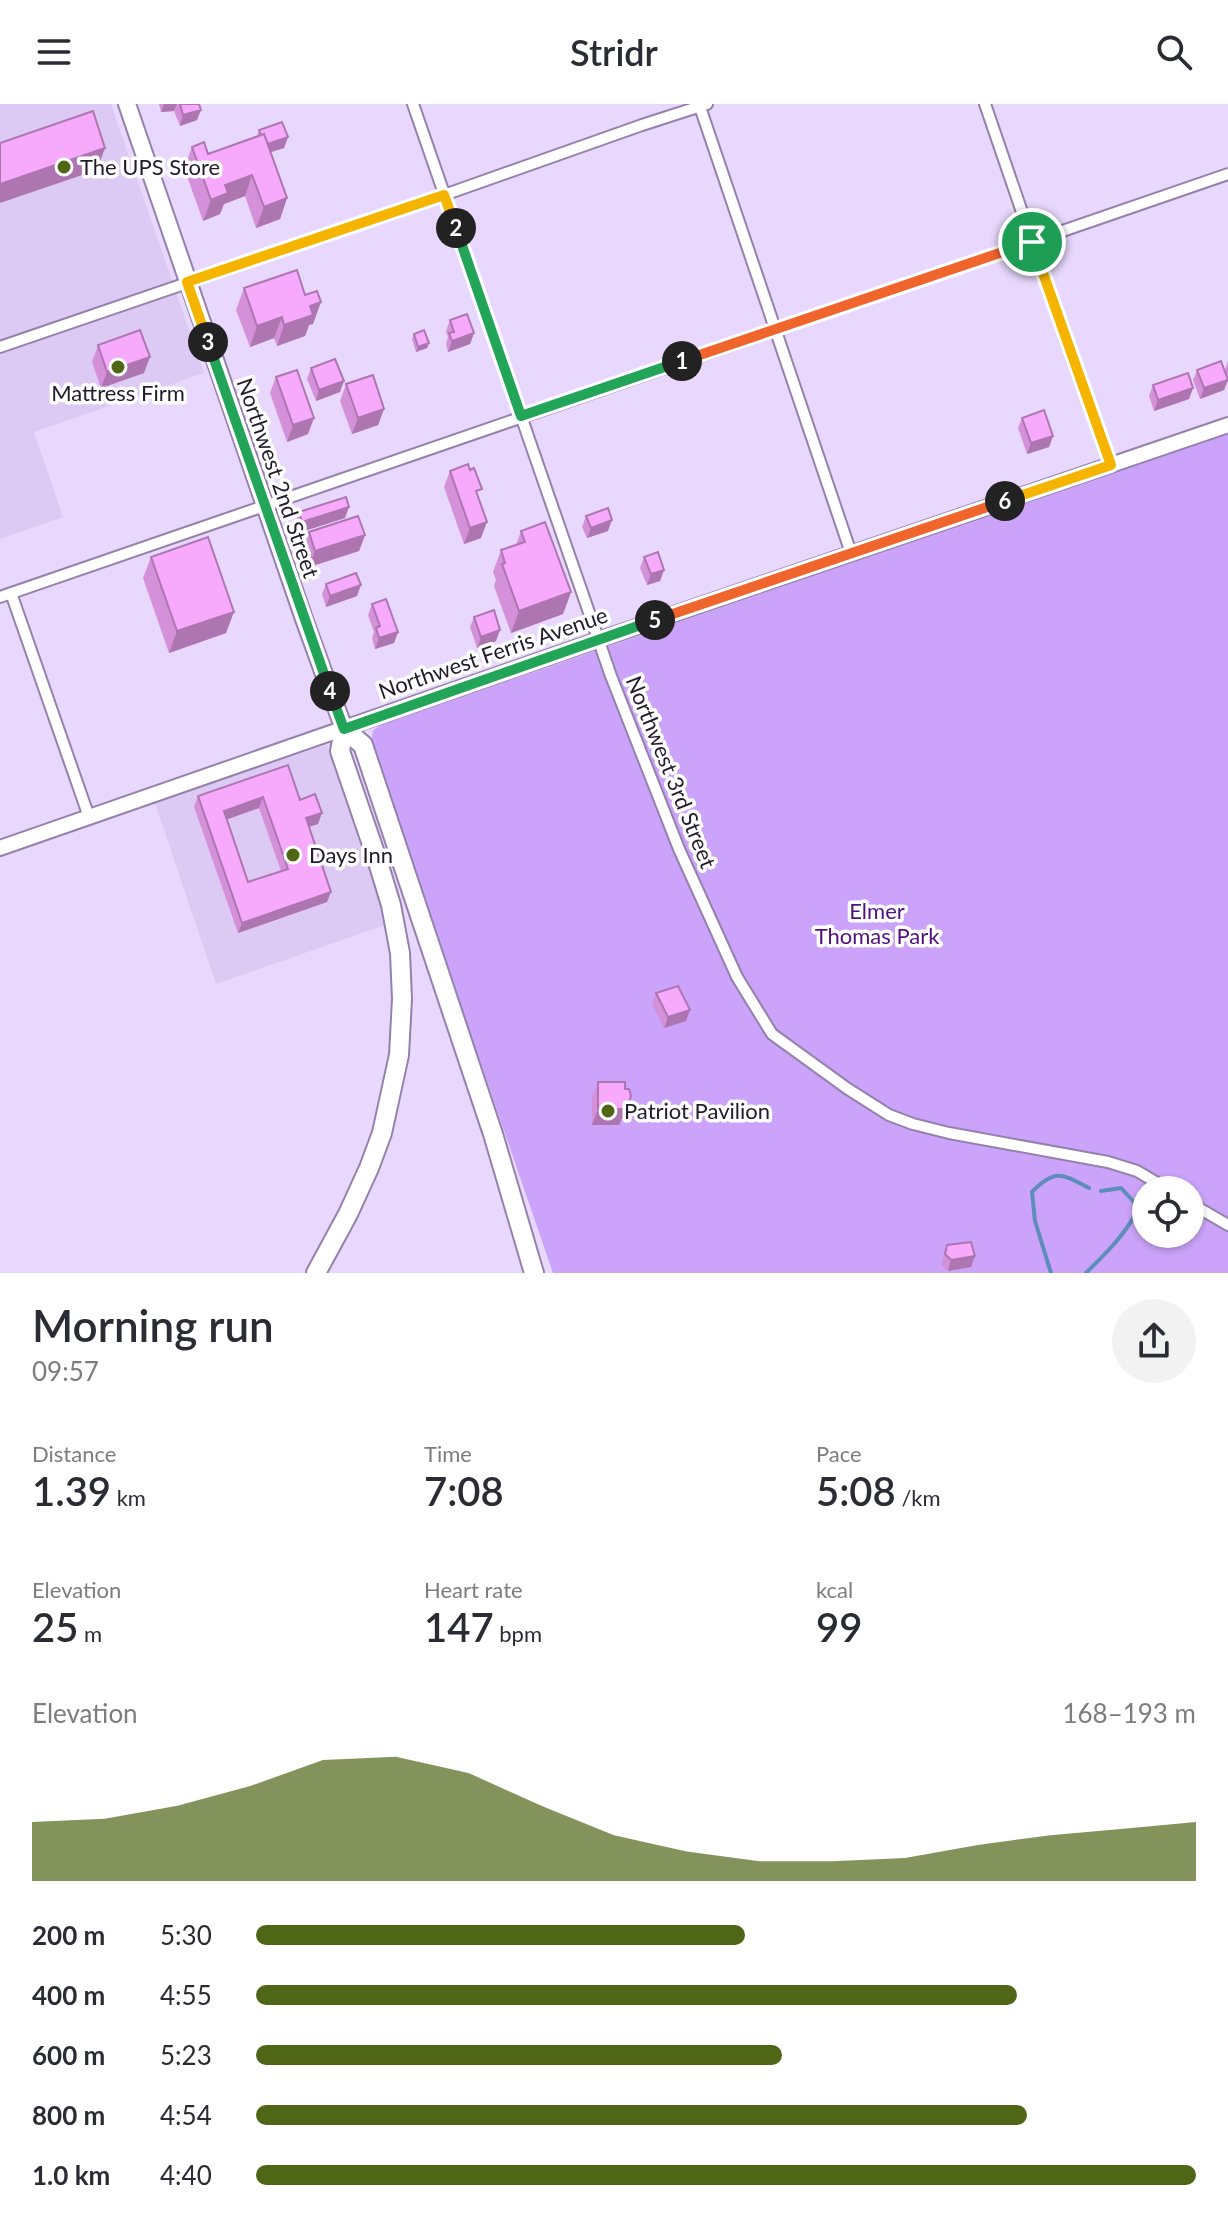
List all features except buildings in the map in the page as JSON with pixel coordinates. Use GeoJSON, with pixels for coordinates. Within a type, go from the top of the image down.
{"type":"FeatureCollection","features":[{"type":"Feature","properties":{"kind":"highway"},"geometry":{"type":"LineString","coordinates":[[316,1273],[348,1214],[382,1133],[399,1055],[402,999],[400,953],[391,905],[340,751],[344,729],[363,745],[493,1134],[534,1273]]}},
{"type":"Feature","properties":{"kind":"highway"},"geometry":{"type":"LineString","coordinates":[[518,1222],[526,1273]]}},
{"type":"Feature","properties":{"kind":"main road","name":"Northwest 2nd Street"},"geometry":{"type":"LineString","coordinates":[[127,104],[344,729]]}},
{"type":"Feature","properties":{"kind":"street","name":"Northwest 3rd Street"},"geometry":{"type":"LineString","coordinates":[[413,104],[598,640],[679,849],[737,977],[772,1034],[889,1115],[949,1133],[1108,1162],[1145,1176]]}},
{"type":"Feature","properties":{"kind":"street"},"geometry":{"type":"LineString","coordinates":[[985,104],[1111,465]]}},
{"type":"Feature","properties":{"kind":"street"},"geometry":{"type":"LineString","coordinates":[[0,347],[702,105],[851,553]]}},
{"type":"Feature","properties":{"kind":"street"},"geometry":{"type":"LineString","coordinates":[[89,817],[5,595],[1228,174]]}},
{"type":"Feature","properties":{"kind":"street","name":"Northwest Ferris Avenue"},"geometry":{"type":"LineString","coordinates":[[0,848],[1228,425]]}},
{"type":"Feature","properties":{"kind":"street"},"geometry":{"type":"LineString","coordinates":[[1204,1211],[1228,1225]]}},
{"type":"Feature","properties":{"kind":"shaded area"},"geometry":{"type":"Polygon","coordinates":[[[0,104],[111,104],[204,373],[34,432],[63,517],[0,539],[0,104]]]}},
{"type":"Feature","properties":{"kind":"shaded area"},"geometry":{"type":"Polygon","coordinates":[[[327,745],[362,835],[388,924],[216,984],[154,800],[327,745]]]}},
{"type":"Feature","properties":{"kind":"green space","name":"Elmer Thomas Park"},"geometry":{"type":"Polygon","coordinates":[[[1228,433],[1228,1273],[553,1273],[371,744],[373,730],[1228,433]]]}},
{"type":"Feature","properties":{"kind":"waterway"},"geometry":{"type":"LineString","coordinates":[[1051,1273],[1035,1221],[1032,1192],[1053,1176],[1066,1177],[1089,1188]]}},
{"type":"Feature","properties":{"kind":"waterway"},"geometry":{"type":"LineString","coordinates":[[1086,1273],[1121,1236],[1137,1211],[1134,1202],[1121,1188],[1101,1191]]}},
{"type":"Feature","properties":{"kind":"place","name":"The UPS Store"},"geometry":{"type":"Point","coordinates":[64,167]}},
{"type":"Feature","properties":{"kind":"place","name":"Mattress Firm"},"geometry":{"type":"Point","coordinates":[118,367]}},
{"type":"Feature","properties":{"kind":"place","name":"Days Inn"},"geometry":{"type":"Point","coordinates":[293,855]}},
{"type":"Feature","properties":{"kind":"place","name":"Patriot Pavilion"},"geometry":{"type":"Point","coordinates":[608,1111]}},
{"type":"Feature","properties":{"kind":"route"},"geometry":{"type":"LineString","coordinates":[[444,195],[521,416],[1032,242],[1111,465],[344,729],[187,282],[444,195]]}}]}
